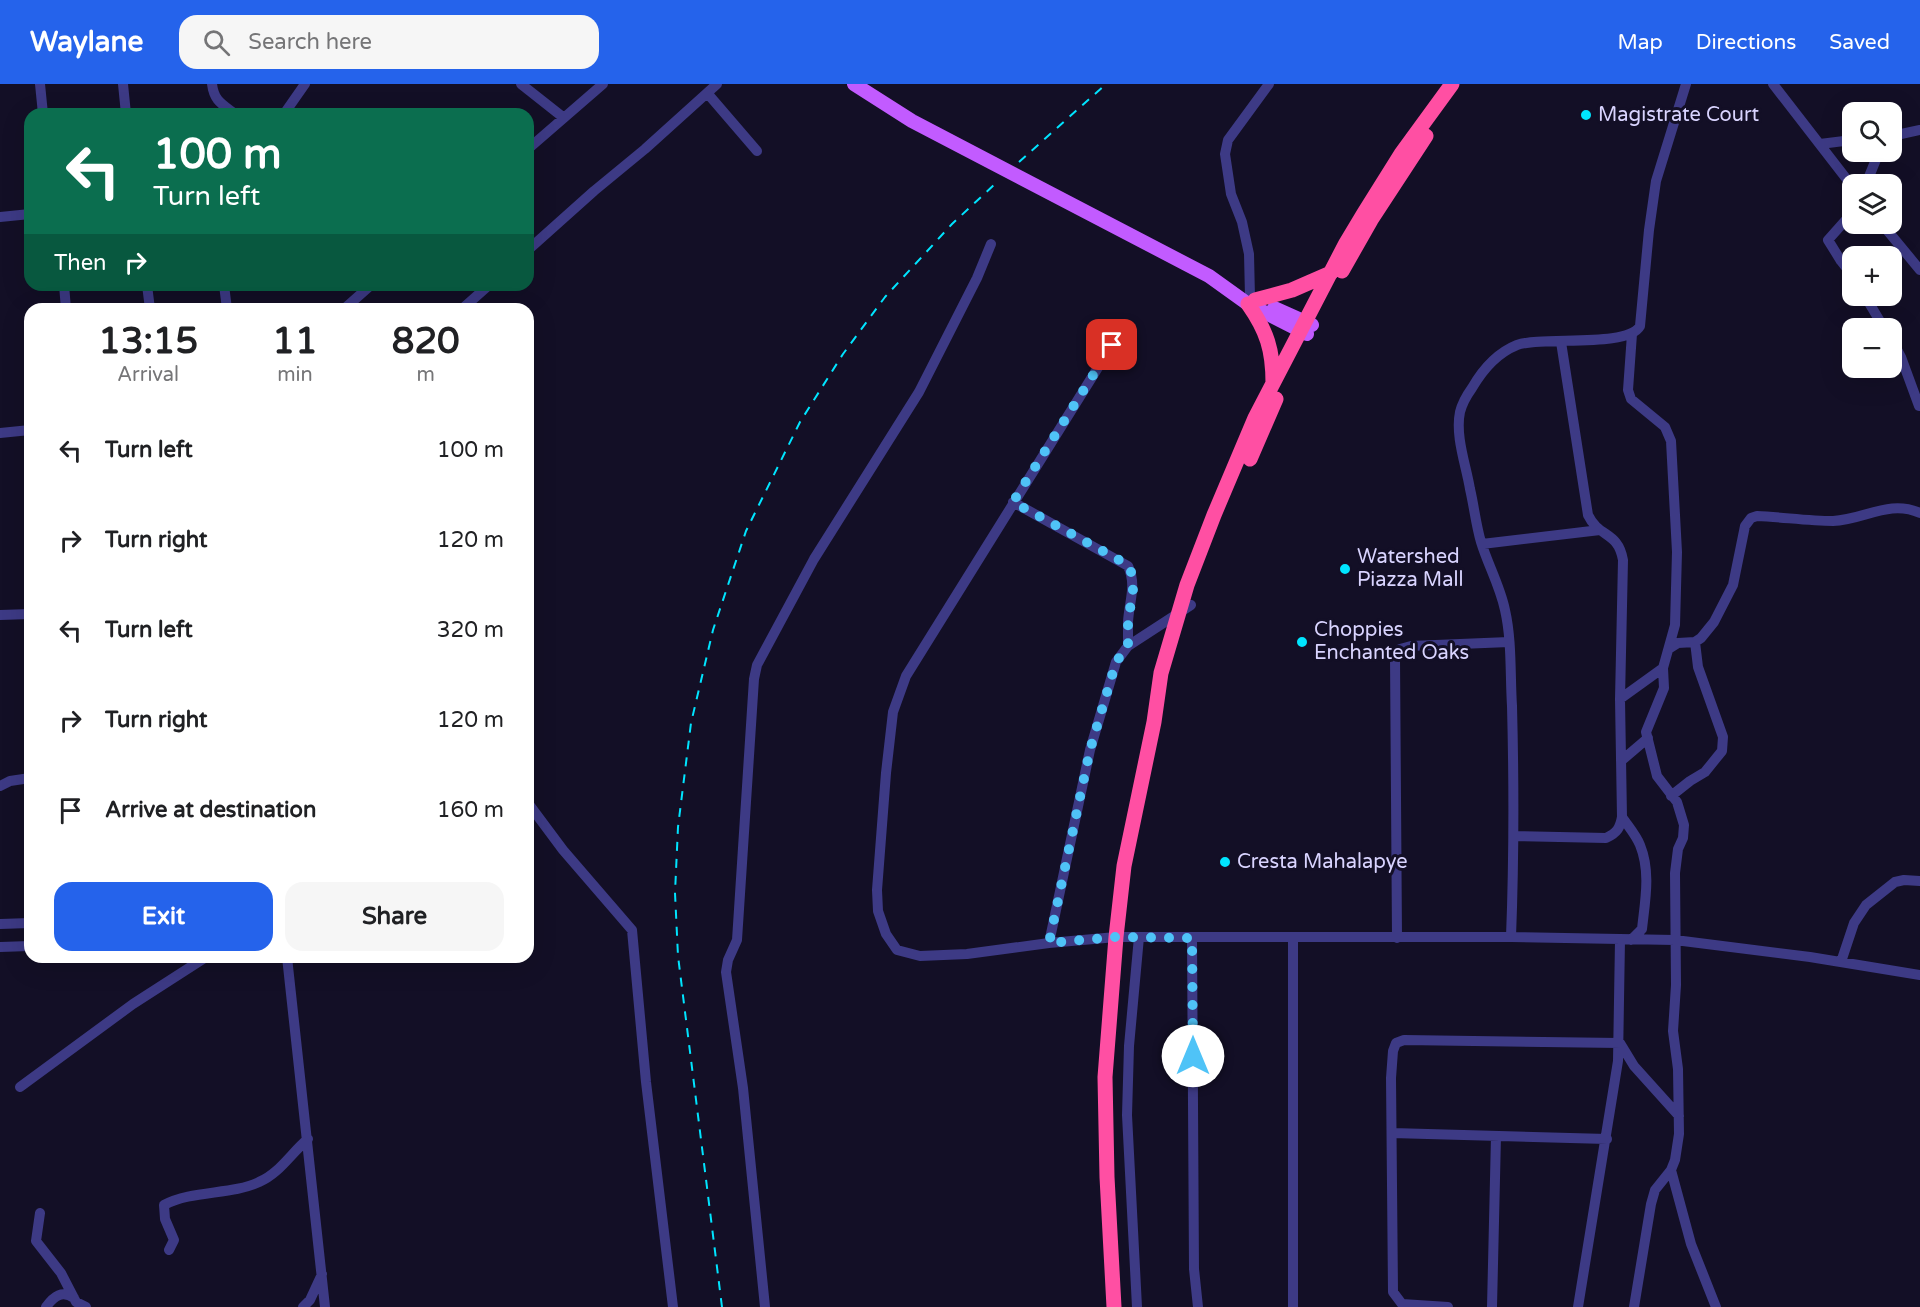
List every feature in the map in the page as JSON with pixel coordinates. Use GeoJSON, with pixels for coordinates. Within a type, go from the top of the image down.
{"type":"FeatureCollection","features":[{"type":"Feature","properties":{"kind":"highway"},"geometry":{"type":"LineString","coordinates":[[1185,608],[1330,273],[1401,154],[1452,84]]}},
{"type":"Feature","properties":{"kind":"highway"},"geometry":{"type":"LineString","coordinates":[[1114,1307],[1108,1201],[1105,1077],[1116,937],[1124,867],[1154,722],[1167,690],[1185,608],[1214,515],[1256,418],[1306,328],[1371,220],[1461,84]]}},
{"type":"Feature","properties":{"kind":"highway"},"geometry":{"type":"LineString","coordinates":[[1273,386],[1272,357],[1267,336],[1251,300],[1299,287],[1330,273]]}},
{"type":"Feature","properties":{"kind":"main road"},"geometry":{"type":"LineString","coordinates":[[854,84],[912,121],[1306,328]]}},
{"type":"Feature","properties":{"kind":"street"},"geometry":{"type":"LineString","coordinates":[[40,84],[43,108]]}},
{"type":"Feature","properties":{"kind":"street"},"geometry":{"type":"LineString","coordinates":[[123,84],[125,108]]}},
{"type":"Feature","properties":{"kind":"street"},"geometry":{"type":"LineString","coordinates":[[212,84],[213,94],[227,108]]}},
{"type":"Feature","properties":{"kind":"street"},"geometry":{"type":"LineString","coordinates":[[288,108],[305,84]]}},
{"type":"Feature","properties":{"kind":"street"},"geometry":{"type":"LineString","coordinates":[[520,84],[564,118]]}},
{"type":"Feature","properties":{"kind":"street"},"geometry":{"type":"LineString","coordinates":[[534,144],[603,84]]}},
{"type":"Feature","properties":{"kind":"street"},"geometry":{"type":"LineString","coordinates":[[534,245],[717,84]]}},
{"type":"Feature","properties":{"kind":"street"},"geometry":{"type":"LineString","coordinates":[[1251,300],[1249,254],[1242,222],[1231,194],[1225,154],[1228,140],[1269,84]]}},
{"type":"Feature","properties":{"kind":"street"},"geometry":{"type":"LineString","coordinates":[[1511,938],[1514,836],[1509,642],[1506,613],[1482,544],[1461,440],[1460,413],[1485,367],[1502,353],[1529,342],[1561,342],[1632,334],[1640,326],[1656,181],[1686,84]]}},
{"type":"Feature","properties":{"kind":"street"},"geometry":{"type":"LineString","coordinates":[[1773,84],[1843,174]]}},
{"type":"Feature","properties":{"kind":"street"},"geometry":{"type":"LineString","coordinates":[[708,94],[757,151]]}},
{"type":"Feature","properties":{"kind":"street"},"geometry":{"type":"LineString","coordinates":[[1902,134],[1920,130]]}},
{"type":"Feature","properties":{"kind":"street"},"geometry":{"type":"LineString","coordinates":[[1820,144],[1842,141]]}},
{"type":"Feature","properties":{"kind":"street"},"geometry":{"type":"LineString","coordinates":[[0,217],[24,215]]}},
{"type":"Feature","properties":{"kind":"street"},"geometry":{"type":"LineString","coordinates":[[1842,224],[1828,240],[1842,263]]}},
{"type":"Feature","properties":{"kind":"street"},"geometry":{"type":"LineString","coordinates":[[1890,234],[1920,270]]}},
{"type":"Feature","properties":{"kind":"street"},"geometry":{"type":"LineString","coordinates":[[765,1307],[743,1088],[726,972],[728,960],[738,940],[754,679],[757,665],[814,559],[919,392],[977,278],[991,243]]}},
{"type":"Feature","properties":{"kind":"street"},"geometry":{"type":"LineString","coordinates":[[351,303],[364,291]]}},
{"type":"Feature","properties":{"kind":"street"},"geometry":{"type":"LineString","coordinates":[[469,303],[482,291]]}},
{"type":"Feature","properties":{"kind":"street"},"geometry":{"type":"LineString","coordinates":[[1632,334],[1628,390],[1631,399],[1665,427],[1671,441],[1677,588],[1674,626],[1663,668],[1664,688],[1658,706],[1646,728],[1657,776],[1677,802],[1684,825],[1675,873],[1674,1031],[1679,1116],[1675,1160],[1671,1170],[1655,1190],[1651,1204],[1634,1307]]}},
{"type":"Feature","properties":{"kind":"street"},"geometry":{"type":"LineString","coordinates":[[1514,836],[1606,838],[1615,834],[1620,827],[1622,817],[1620,699],[1623,560],[1621,548],[1614,538],[1593,524],[1588,515],[1561,342]]}},
{"type":"Feature","properties":{"kind":"street"},"geometry":{"type":"LineString","coordinates":[[1112,345],[906,676],[893,712],[877,890],[878,911],[886,934],[897,950],[920,956],[967,954],[1116,937],[1675,940],[1842,962],[1920,975]]}},
{"type":"Feature","properties":{"kind":"street"},"geometry":{"type":"LineString","coordinates":[[1902,360],[1919,406]]}},
{"type":"Feature","properties":{"kind":"street"},"geometry":{"type":"LineString","coordinates":[[0,433],[24,431]]}},
{"type":"Feature","properties":{"kind":"street"},"geometry":{"type":"LineString","coordinates":[[1013,502],[1128,566],[1132,574],[1133,591],[1128,621],[1128,646]]}},
{"type":"Feature","properties":{"kind":"street"},"geometry":{"type":"LineString","coordinates":[[1670,648],[1678,643],[1695,642],[1707,633],[1714,622],[1733,585],[1745,526],[1751,518],[1757,516],[1831,521],[1898,507],[1920,513]]}},
{"type":"Feature","properties":{"kind":"street"},"geometry":{"type":"LineString","coordinates":[[1482,544],[1600,530]]}},
{"type":"Feature","properties":{"kind":"street"},"geometry":{"type":"LineString","coordinates":[[1049,943],[1090,750],[1116,662],[1128,646],[1185,608]]}},
{"type":"Feature","properties":{"kind":"street"},"geometry":{"type":"LineString","coordinates":[[0,615],[24,614]]}},
{"type":"Feature","properties":{"kind":"street"},"geometry":{"type":"LineString","coordinates":[[1397,938],[1395,657],[1400,650],[1411,646],[1509,642]]}},
{"type":"Feature","properties":{"kind":"street"},"geometry":{"type":"LineString","coordinates":[[1671,796],[1690,780],[1705,772],[1722,751],[1723,737],[1698,667],[1695,642]]}},
{"type":"Feature","properties":{"kind":"street"},"geometry":{"type":"LineString","coordinates":[[1620,699],[1663,668]]}},
{"type":"Feature","properties":{"kind":"street"},"geometry":{"type":"LineString","coordinates":[[1621,761],[1648,738]]}},
{"type":"Feature","properties":{"kind":"street"},"geometry":{"type":"LineString","coordinates":[[0,786],[10,781],[24,779]]}},
{"type":"Feature","properties":{"kind":"street"},"geometry":{"type":"LineString","coordinates":[[534,811],[563,850],[632,930],[646,1082],[673,1307]]}},
{"type":"Feature","properties":{"kind":"street"},"geometry":{"type":"LineString","coordinates":[[1622,817],[1639,842],[1647,884],[1642,929],[1625,940]]}},
{"type":"Feature","properties":{"kind":"street"},"geometry":{"type":"LineString","coordinates":[[1842,962],[1854,923],[1866,905],[1895,882],[1918,879]]}},
{"type":"Feature","properties":{"kind":"street"},"geometry":{"type":"LineString","coordinates":[[0,924],[24,923]]}},
{"type":"Feature","properties":{"kind":"street"},"geometry":{"type":"LineString","coordinates":[[1137,1307],[1128,1115],[1129,1046],[1139,937]]}},
{"type":"Feature","properties":{"kind":"street"},"geometry":{"type":"LineString","coordinates":[[1192,938],[1194,1269],[1198,1307]]}},
{"type":"Feature","properties":{"kind":"street"},"geometry":{"type":"LineString","coordinates":[[1293,938],[1293,1307]]}},
{"type":"Feature","properties":{"kind":"street"},"geometry":{"type":"LineString","coordinates":[[1578,1307],[1607,1139],[1620,1043],[1625,940]]}},
{"type":"Feature","properties":{"kind":"street"},"geometry":{"type":"LineString","coordinates":[[0,947],[24,946]]}},
{"type":"Feature","properties":{"kind":"street"},"geometry":{"type":"LineString","coordinates":[[20,1087],[133,1004],[197,963]]}},
{"type":"Feature","properties":{"kind":"street"},"geometry":{"type":"LineString","coordinates":[[288,963],[326,1307]]}},
{"type":"Feature","properties":{"kind":"street"},"geometry":{"type":"LineString","coordinates":[[1448,1307],[1402,1305],[1396,1299],[1391,1282],[1391,1064],[1396,1043],[1404,1040],[1620,1043]]}},
{"type":"Feature","properties":{"kind":"street"},"geometry":{"type":"LineString","coordinates":[[1620,1043],[1634,1066],[1679,1116]]}},
{"type":"Feature","properties":{"kind":"street"},"geometry":{"type":"LineString","coordinates":[[1392,1133],[1607,1139]]}},
{"type":"Feature","properties":{"kind":"street"},"geometry":{"type":"LineString","coordinates":[[1492,1307],[1496,1136]]}},
{"type":"Feature","properties":{"kind":"street"},"geometry":{"type":"LineString","coordinates":[[170,1250],[174,1240],[165,1219],[164,1205],[190,1196],[259,1183],[273,1174],[308,1139]]}},
{"type":"Feature","properties":{"kind":"street"},"geometry":{"type":"LineString","coordinates":[[1671,1170],[1691,1244],[1716,1307]]}},
{"type":"Feature","properties":{"kind":"street"},"geometry":{"type":"LineString","coordinates":[[40,1213],[36,1241],[61,1273],[74,1299]]}},
{"type":"Feature","properties":{"kind":"street"},"geometry":{"type":"LineString","coordinates":[[303,1307],[310,1300],[322,1274]]}},
{"type":"Feature","properties":{"kind":"street"},"geometry":{"type":"LineString","coordinates":[[46,1307],[60,1294],[67,1294],[86,1307]]}},
{"type":"Feature","properties":{"kind":"railway"},"geometry":{"type":"LineString","coordinates":[[1019,162],[1106,84]]}},
{"type":"Feature","properties":{"kind":"railway"},"geometry":{"type":"LineString","coordinates":[[722,1307],[678,956],[675,893],[678,827],[691,723],[713,630],[746,531],[800,422],[843,354],[885,297],[952,224],[995,184]]}},
{"type":"Feature","properties":{"kind":"place","name":"Magistrate Court"},"geometry":{"type":"Point","coordinates":[1586,115]}},
{"type":"Feature","properties":{"kind":"place","name":"Watershed Piazza Mall"},"geometry":{"type":"Point","coordinates":[1345,569]}},
{"type":"Feature","properties":{"kind":"place","name":"Choppies Enchanted Oaks"},"geometry":{"type":"Point","coordinates":[1302,642]}},
{"type":"Feature","properties":{"kind":"place","name":"Cresta Mahalapye"},"geometry":{"type":"Point","coordinates":[1225,862]}},
{"type":"Feature","properties":{"kind":"route"},"geometry":{"type":"LineString","coordinates":[[1112,345],[1013,502],[1121,561],[1128,566],[1132,574],[1133,591],[1128,621],[1128,646],[1116,662],[1090,750],[1049,943],[1116,937],[1192,938],[1193,1056]]}}]}
